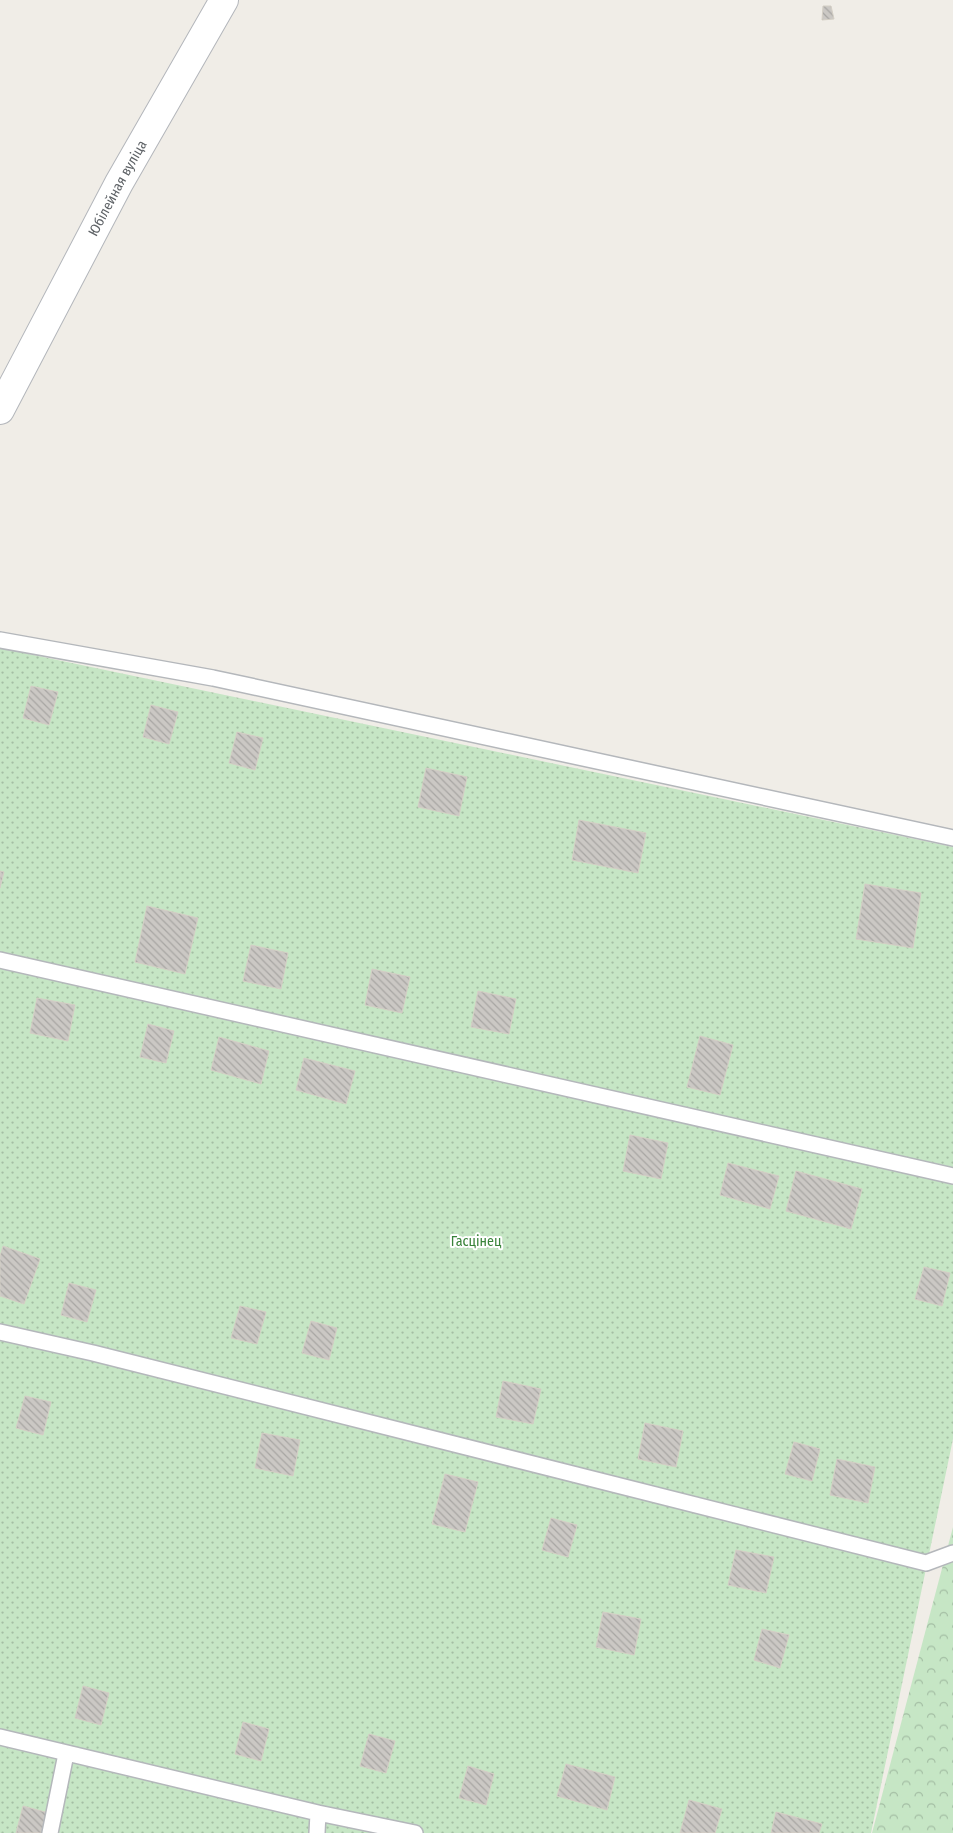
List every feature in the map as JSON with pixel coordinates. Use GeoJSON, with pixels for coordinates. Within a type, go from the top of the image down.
{"type":"FeatureCollection","features":[{"type":"Feature","properties":{"kind":"street","name":"Юбілейная вуліца"},"geometry":{"type":"LineString","coordinates":[[0,410],[119,183],[224,0]]}},
{"type":"Feature","properties":{"kind":"lane"},"geometry":{"type":"LineString","coordinates":[[0,640],[213,678],[953,838]]}},
{"type":"Feature","properties":{"kind":"lane"},"geometry":{"type":"LineString","coordinates":[[0,960],[953,1176]]}},
{"type":"Feature","properties":{"kind":"lane"},"geometry":{"type":"LineString","coordinates":[[0,1332],[103,1356],[926,1563],[953,1554]]}},
{"type":"Feature","properties":{"kind":"lane"},"geometry":{"type":"LineString","coordinates":[[0,1736],[66,1754],[318,1813],[415,1833]]}},
{"type":"Feature","properties":{"kind":"lane"},"geometry":{"type":"LineString","coordinates":[[50,1833],[66,1754]]}},
{"type":"Feature","properties":{"kind":"lane"},"geometry":{"type":"LineString","coordinates":[[317,1833],[318,1813]]}},
{"type":"Feature","properties":{"kind":"green space","name":"Гасцінец"},"geometry":{"type":"Polygon","coordinates":[[[0,648],[953,847],[953,1439],[871,1833],[0,1833],[0,648]]]}},
{"type":"Feature","properties":{"kind":"green space"},"geometry":{"type":"Polygon","coordinates":[[[953,1527],[953,1833],[872,1833],[953,1527]]]}},
{"type":"Feature","properties":{"kind":"building"},"geometry":{"type":"Polygon","coordinates":[[[823,6],[831,6],[834,19],[822,20],[823,6]]]}},
{"type":"Feature","properties":{"kind":"building"},"geometry":{"type":"Polygon","coordinates":[[[31,686],[58,692],[49,725],[23,718],[31,686]]]}},
{"type":"Feature","properties":{"kind":"building"},"geometry":{"type":"Polygon","coordinates":[[[151,705],[178,712],[169,744],[143,737],[151,705]]]}},
{"type":"Feature","properties":{"kind":"building"},"geometry":{"type":"Polygon","coordinates":[[[237,732],[263,738],[255,770],[229,763],[237,732]]]}},
{"type":"Feature","properties":{"kind":"building"},"geometry":{"type":"Polygon","coordinates":[[[426,768],[467,777],[459,816],[418,807],[426,768]]]}},
{"type":"Feature","properties":{"kind":"building"},"geometry":{"type":"Polygon","coordinates":[[[579,820],[646,833],[638,873],[572,860],[579,820]]]}},
{"type":"Feature","properties":{"kind":"building"},"geometry":{"type":"Polygon","coordinates":[[[0,871],[4,872],[0,888],[0,871]]]}},
{"type":"Feature","properties":{"kind":"building"},"geometry":{"type":"Polygon","coordinates":[[[865,884],[921,893],[913,948],[856,939],[865,884]]]}},
{"type":"Feature","properties":{"kind":"building"},"geometry":{"type":"Polygon","coordinates":[[[147,906],[198,918],[185,974],[135,962],[147,906]]]}},
{"type":"Feature","properties":{"kind":"building"},"geometry":{"type":"Polygon","coordinates":[[[251,945],[288,953],[281,989],[243,981],[251,945]]]}},
{"type":"Feature","properties":{"kind":"building"},"geometry":{"type":"Polygon","coordinates":[[[372,969],[410,977],[402,1013],[365,1005],[372,969]]]}},
{"type":"Feature","properties":{"kind":"building"},"geometry":{"type":"Polygon","coordinates":[[[478,991],[516,999],[509,1034],[471,1027],[478,991]]]}},
{"type":"Feature","properties":{"kind":"building"},"geometry":{"type":"Polygon","coordinates":[[[37,998],[75,1005],[68,1041],[30,1033],[37,998]]]}},
{"type":"Feature","properties":{"kind":"building"},"geometry":{"type":"Polygon","coordinates":[[[148,1024],[174,1031],[166,1063],[140,1057],[148,1024]]]}},
{"type":"Feature","properties":{"kind":"building"},"geometry":{"type":"Polygon","coordinates":[[[700,1036],[733,1045],[720,1095],[687,1087],[700,1036]]]}},
{"type":"Feature","properties":{"kind":"building"},"geometry":{"type":"Polygon","coordinates":[[[219,1037],[269,1051],[261,1084],[211,1070],[219,1037]]]}},
{"type":"Feature","properties":{"kind":"building"},"geometry":{"type":"Polygon","coordinates":[[[304,1058],[355,1071],[346,1104],[296,1090],[304,1058]]]}},
{"type":"Feature","properties":{"kind":"building"},"geometry":{"type":"Polygon","coordinates":[[[630,1135],[668,1143],[661,1179],[623,1171],[630,1135]]]}},
{"type":"Feature","properties":{"kind":"building"},"geometry":{"type":"Polygon","coordinates":[[[728,1163],[779,1176],[770,1209],[720,1195],[728,1163]]]}},
{"type":"Feature","properties":{"kind":"building"},"geometry":{"type":"Polygon","coordinates":[[[796,1171],[862,1189],[851,1229],[786,1211],[796,1171]]]}},
{"type":"Feature","properties":{"kind":"building"},"geometry":{"type":"Polygon","coordinates":[[[3,1246],[40,1259],[24,1304],[0,1296],[0,1256],[3,1246]]]}},
{"type":"Feature","properties":{"kind":"building"},"geometry":{"type":"Polygon","coordinates":[[[924,1267],[950,1273],[942,1306],[915,1299],[924,1267]]]}},
{"type":"Feature","properties":{"kind":"building"},"geometry":{"type":"Polygon","coordinates":[[[69,1283],[96,1290],[87,1322],[61,1315],[69,1283]]]}},
{"type":"Feature","properties":{"kind":"building"},"geometry":{"type":"Polygon","coordinates":[[[240,1306],[266,1312],[257,1344],[231,1338],[240,1306]]]}},
{"type":"Feature","properties":{"kind":"building"},"geometry":{"type":"Polygon","coordinates":[[[311,1321],[337,1328],[329,1360],[302,1353],[311,1321]]]}},
{"type":"Feature","properties":{"kind":"building"},"geometry":{"type":"Polygon","coordinates":[[[503,1381],[541,1389],[533,1424],[496,1417],[503,1381]]]}},
{"type":"Feature","properties":{"kind":"building"},"geometry":{"type":"Polygon","coordinates":[[[25,1396],[51,1402],[43,1435],[16,1428],[25,1396]]]}},
{"type":"Feature","properties":{"kind":"building"},"geometry":{"type":"Polygon","coordinates":[[[645,1423],[683,1431],[676,1467],[638,1459],[645,1423]]]}},
{"type":"Feature","properties":{"kind":"building"},"geometry":{"type":"Polygon","coordinates":[[[262,1433],[300,1440],[293,1476],[255,1468],[262,1433]]]}},
{"type":"Feature","properties":{"kind":"building"},"geometry":{"type":"Polygon","coordinates":[[[794,1442],[820,1449],[812,1481],[785,1474],[794,1442]]]}},
{"type":"Feature","properties":{"kind":"building"},"geometry":{"type":"Polygon","coordinates":[[[837,1459],[875,1467],[868,1503],[830,1495],[837,1459]]]}},
{"type":"Feature","properties":{"kind":"building"},"geometry":{"type":"Polygon","coordinates":[[[445,1474],[478,1482],[465,1532],[432,1524],[445,1474]]]}},
{"type":"Feature","properties":{"kind":"building"},"geometry":{"type":"Polygon","coordinates":[[[551,1518],[577,1525],[568,1557],[542,1550],[551,1518]]]}},
{"type":"Feature","properties":{"kind":"building"},"geometry":{"type":"Polygon","coordinates":[[[736,1550],[774,1557],[766,1593],[728,1585],[736,1550]]]}},
{"type":"Feature","properties":{"kind":"building"},"geometry":{"type":"Polygon","coordinates":[[[603,1612],[641,1619],[634,1655],[596,1647],[603,1612]]]}},
{"type":"Feature","properties":{"kind":"building"},"geometry":{"type":"Polygon","coordinates":[[[762,1629],[789,1635],[780,1668],[754,1660],[762,1629]]]}},
{"type":"Feature","properties":{"kind":"building"},"geometry":{"type":"Polygon","coordinates":[[[83,1686],[109,1693],[101,1725],[75,1718],[83,1686]]]}},
{"type":"Feature","properties":{"kind":"building"},"geometry":{"type":"Polygon","coordinates":[[[243,1722],[269,1729],[261,1761],[235,1754],[243,1722]]]}},
{"type":"Feature","properties":{"kind":"building"},"geometry":{"type":"Polygon","coordinates":[[[369,1734],[395,1741],[386,1773],[360,1766],[369,1734]]]}},
{"type":"Feature","properties":{"kind":"building"},"geometry":{"type":"Polygon","coordinates":[[[566,1764],[615,1777],[607,1810],[557,1796],[566,1764]]]}},
{"type":"Feature","properties":{"kind":"building"},"geometry":{"type":"Polygon","coordinates":[[[468,1766],[494,1774],[486,1805],[459,1798],[468,1766]]]}},
{"type":"Feature","properties":{"kind":"building"},"geometry":{"type":"Polygon","coordinates":[[[689,1800],[722,1809],[715,1833],[680,1833],[689,1800]]]}},
{"type":"Feature","properties":{"kind":"building"},"geometry":{"type":"Polygon","coordinates":[[[23,1806],[49,1813],[44,1833],[16,1833],[23,1806]]]}},
{"type":"Feature","properties":{"kind":"building"},"geometry":{"type":"Polygon","coordinates":[[[776,1812],[822,1824],[819,1833],[771,1833],[776,1812]]]}}]}
